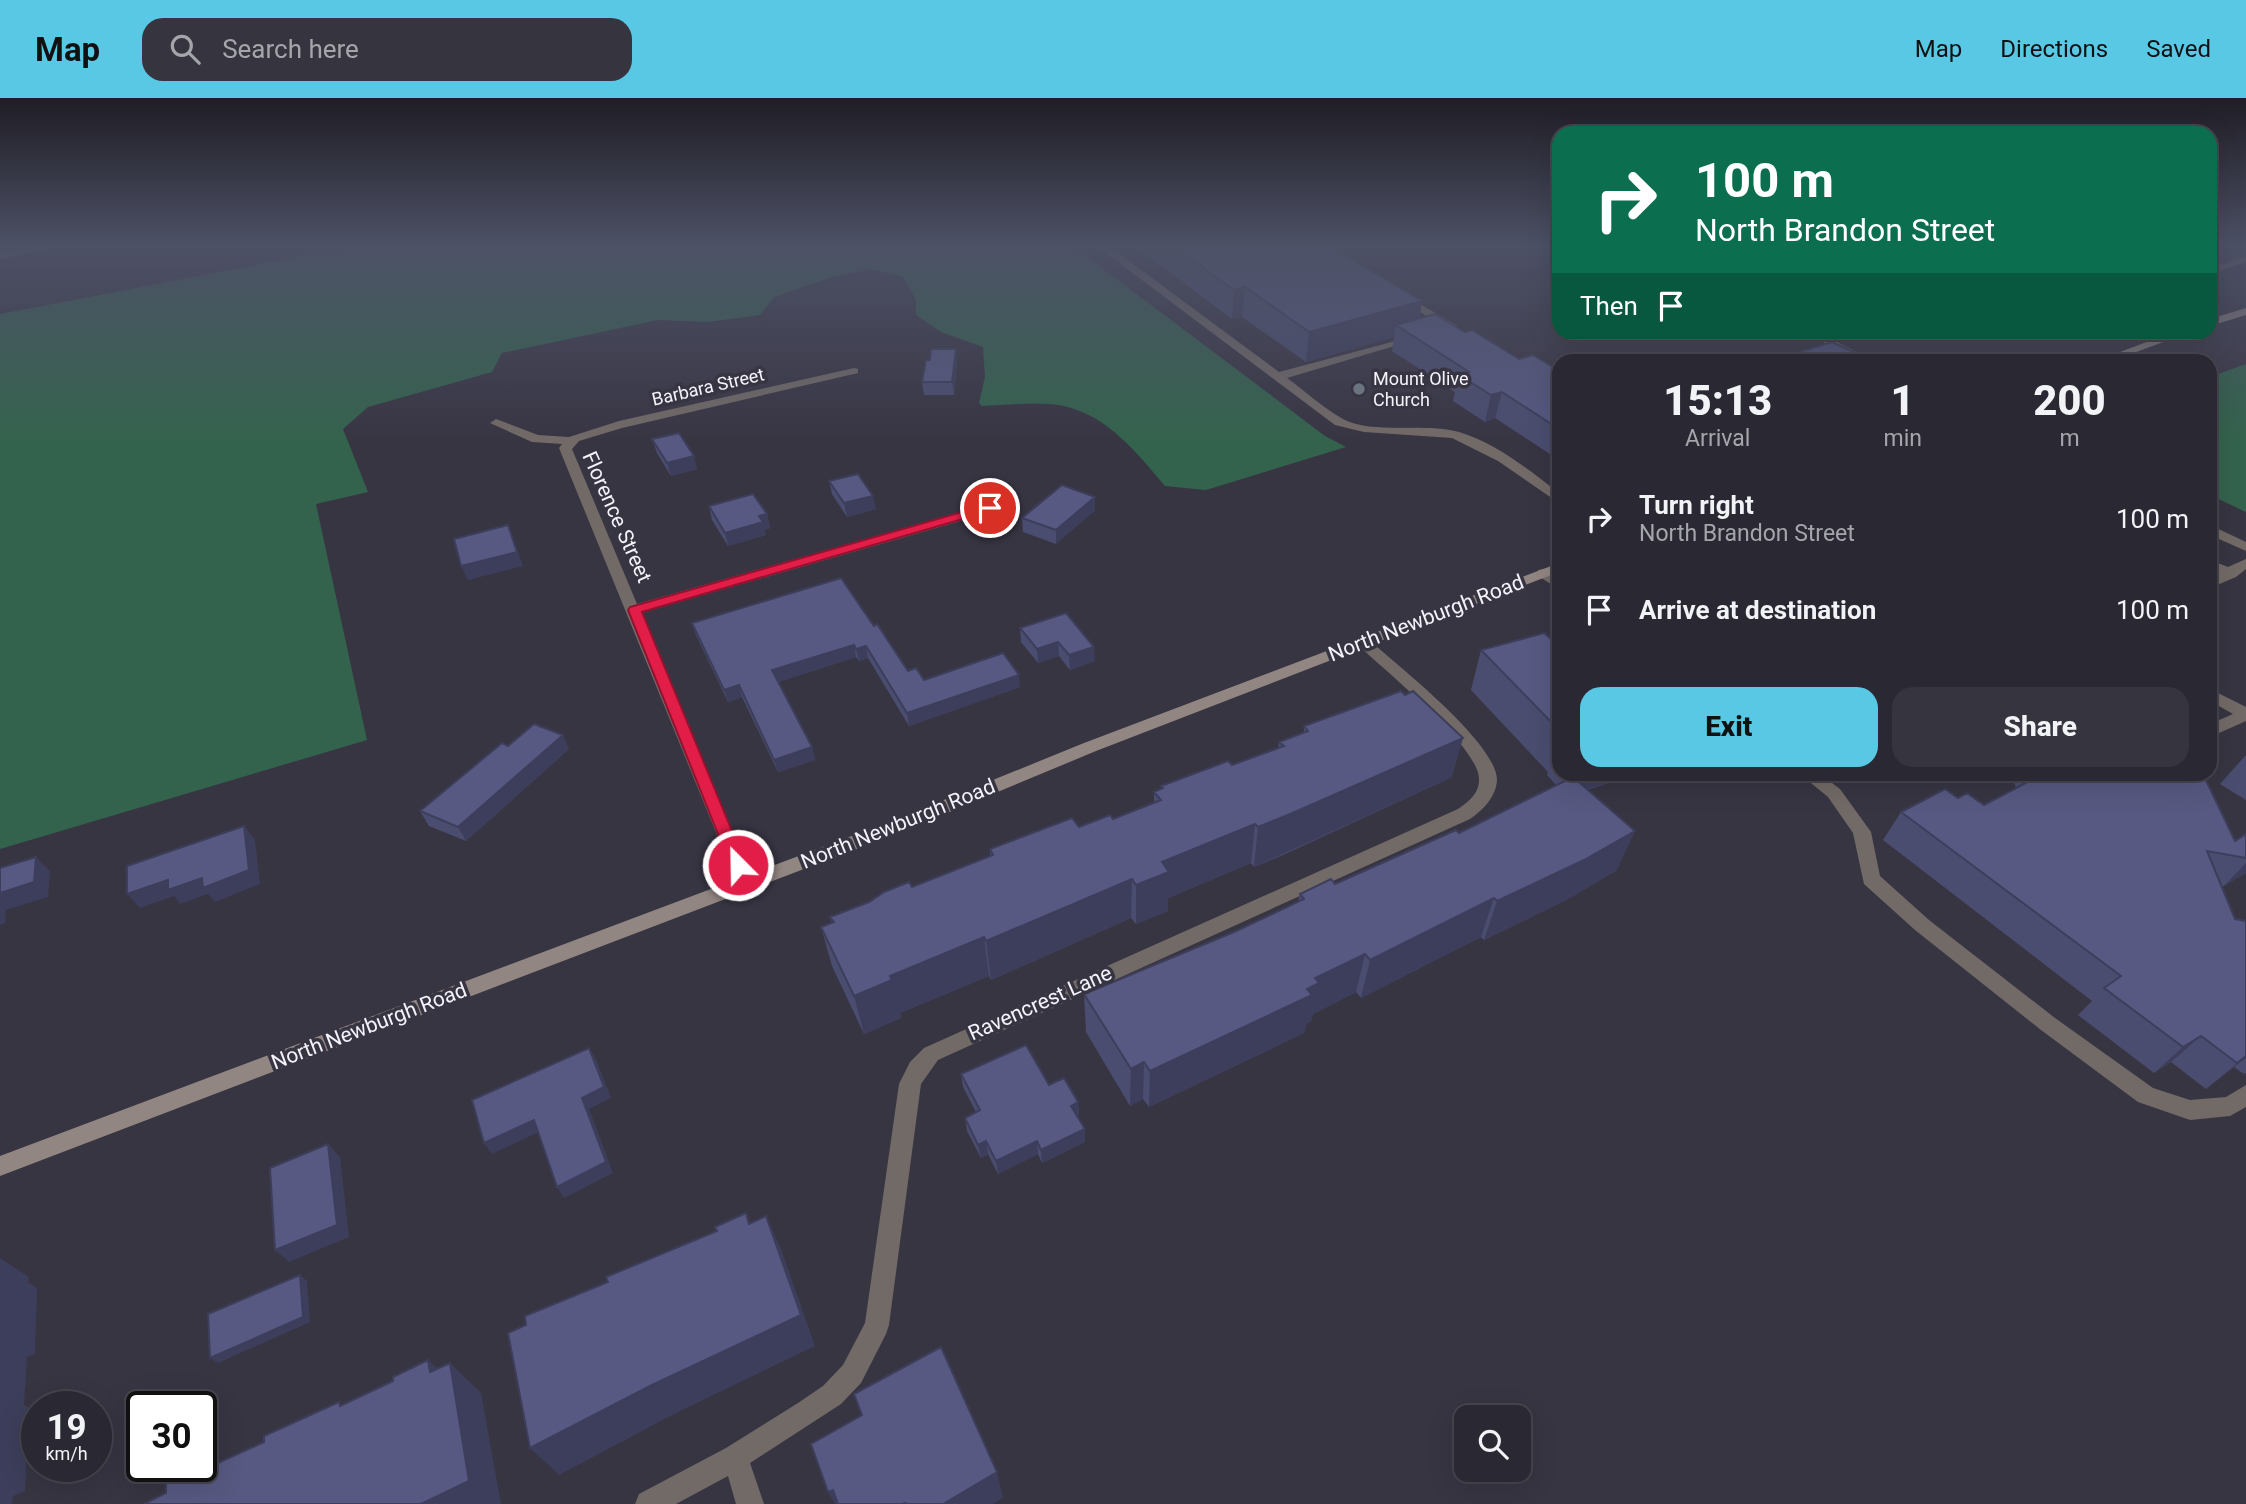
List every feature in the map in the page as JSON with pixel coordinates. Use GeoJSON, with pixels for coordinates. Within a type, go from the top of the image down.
{"type":"FeatureCollection","features":[{"type":"Feature","properties":{"kind":"main road"},"geometry":{"type":"LineString","coordinates":[[2217,321],[2246,311]]}},
{"type":"Feature","properties":{"kind":"main road"},"geometry":{"type":"LineString","coordinates":[[2122,354],[2161,340]]}},
{"type":"Feature","properties":{"kind":"main road","name":"North Newburgh Road"},"geometry":{"type":"LineString","coordinates":[[0,1166],[746,884],[1552,569]]}},
{"type":"Feature","properties":{"kind":"street"},"geometry":{"type":"LineString","coordinates":[[1186,310],[1327,415],[1346,425],[1371,430],[1443,432],[1466,440],[1504,461],[1552,494]]}},
{"type":"Feature","properties":{"kind":"street"},"geometry":{"type":"LineString","coordinates":[[1424,310],[1457,330],[1439,330]]}},
{"type":"Feature","properties":{"kind":"street"},"geometry":{"type":"LineString","coordinates":[[1276,377],[1427,334]]}},
{"type":"Feature","properties":{"kind":"street"},"geometry":{"type":"LineString","coordinates":[[1825,340],[1854,354]]}},
{"type":"Feature","properties":{"kind":"street","name":"Barbara Street"},"geometry":{"type":"LineString","coordinates":[[571,441],[619,425],[854,370]]}},
{"type":"Feature","properties":{"kind":"street"},"geometry":{"type":"LineString","coordinates":[[496,423],[536,439],[571,441]]}},
{"type":"Feature","properties":{"kind":"street","name":"Florence Street"},"geometry":{"type":"LineString","coordinates":[[571,441],[565,452],[634,610],[746,884]]}},
{"type":"Feature","properties":{"kind":"street"},"geometry":{"type":"LineString","coordinates":[[634,610],[990,508]]}},
{"type":"Feature","properties":{"kind":"street"},"geometry":{"type":"LineString","coordinates":[[2217,532],[2246,547]]}},
{"type":"Feature","properties":{"kind":"street"},"geometry":{"type":"LineString","coordinates":[[2217,581],[2246,563]]}},
{"type":"Feature","properties":{"kind":"street"},"geometry":{"type":"LineString","coordinates":[[2217,567],[2231,574]]}},
{"type":"Feature","properties":{"kind":"street"},"geometry":{"type":"LineString","coordinates":[[1542,573],[1552,580]]}},
{"type":"Feature","properties":{"kind":"street","name":"Ravencrest Lane"},"geometry":{"type":"LineString","coordinates":[[649,1504],[735,1457],[831,1395],[852,1374],[872,1340],[877,1325],[911,1084],[917,1069],[931,1054],[1464,814],[1485,797],[1489,779],[1485,763],[1460,733],[1363,642]]}},
{"type":"Feature","properties":{"kind":"street"},"geometry":{"type":"LineString","coordinates":[[2217,698],[2246,714]]}},
{"type":"Feature","properties":{"kind":"street"},"geometry":{"type":"LineString","coordinates":[[2217,728],[2246,714]]}},
{"type":"Feature","properties":{"kind":"street"},"geometry":{"type":"LineString","coordinates":[[1822,781],[1862,832],[1871,879],[1922,925],[2146,1095],[2190,1110],[2230,1106],[2246,1095]]}},
{"type":"Feature","properties":{"kind":"street"},"geometry":{"type":"LineString","coordinates":[[735,1457],[750,1504]]}},
{"type":"Feature","properties":{"kind":"green space"},"geometry":{"type":"Polygon","coordinates":[[[23,310],[764,310],[760,315],[708,322],[658,320],[502,353],[492,372],[368,407],[343,429],[368,492],[316,504],[367,740],[0,849],[0,314],[23,310]]]}},
{"type":"Feature","properties":{"kind":"green space"},"geometry":{"type":"Polygon","coordinates":[[[916,310],[1157,310],[1325,436],[1346,447],[1206,490],[1165,486],[1120,437],[1080,411],[1044,404],[982,406],[979,403],[985,377],[983,347],[941,332],[916,315],[916,310]]]}},
{"type":"Feature","properties":{"kind":"green space"},"geometry":{"type":"Polygon","coordinates":[[[2246,364],[2246,512],[2217,498],[2217,374],[2246,364]]]}},
{"type":"Feature","properties":{"kind":"building"},"geometry":{"type":"Polygon","coordinates":[[[1277,310],[1391,310],[1309,332],[1277,310]]]}},
{"type":"Feature","properties":{"kind":"building"},"geometry":{"type":"Polygon","coordinates":[[[1435,314],[1465,332],[1472,330],[1519,359],[1533,355],[1552,367],[1552,424],[1502,392],[1491,395],[1459,375],[1469,372],[1396,325],[1435,314]]]}},
{"type":"Feature","properties":{"kind":"building"},"geometry":{"type":"Polygon","coordinates":[[[1832,342],[1858,354],[1793,354],[1832,342]]]}},
{"type":"Feature","properties":{"kind":"building"},"geometry":{"type":"Polygon","coordinates":[[[931,349],[956,349],[952,382],[922,382],[931,349]]]}},
{"type":"Feature","properties":{"kind":"building"},"geometry":{"type":"Polygon","coordinates":[[[679,433],[694,456],[667,463],[652,439],[679,433]]]}},
{"type":"Feature","properties":{"kind":"building"},"geometry":{"type":"Polygon","coordinates":[[[858,474],[873,496],[844,503],[829,481],[858,474]]]}},
{"type":"Feature","properties":{"kind":"building"},"geometry":{"type":"Polygon","coordinates":[[[1062,485],[1095,497],[1056,530],[1022,518],[1062,485]]]}},
{"type":"Feature","properties":{"kind":"building"},"geometry":{"type":"Polygon","coordinates":[[[753,494],[767,514],[759,516],[763,522],[725,533],[709,506],[753,494]]]}},
{"type":"Feature","properties":{"kind":"building"},"geometry":{"type":"Polygon","coordinates":[[[508,525],[517,552],[461,566],[454,539],[508,525]]]}},
{"type":"Feature","properties":{"kind":"building"},"geometry":{"type":"Polygon","coordinates":[[[841,578],[874,626],[877,624],[908,671],[916,668],[924,680],[1003,653],[1019,675],[907,713],[866,646],[856,649],[854,645],[772,670],[812,747],[774,760],[739,685],[724,690],[692,623],[841,578]]]}},
{"type":"Feature","properties":{"kind":"building"},"geometry":{"type":"Polygon","coordinates":[[[1066,613],[1094,647],[1069,655],[1058,642],[1037,649],[1020,628],[1066,613]]]}},
{"type":"Feature","properties":{"kind":"building"},"geometry":{"type":"Polygon","coordinates":[[[1544,633],[1552,639],[1552,723],[1481,650],[1544,633]]]}},
{"type":"Feature","properties":{"kind":"building"},"geometry":{"type":"Polygon","coordinates":[[[1401,691],[1405,695],[1413,691],[1463,738],[1288,815],[1258,827],[1255,824],[1162,862],[1169,872],[1136,885],[1132,879],[986,941],[984,937],[890,976],[892,980],[854,996],[821,927],[834,922],[830,917],[909,882],[912,887],[993,855],[990,849],[1072,818],[1079,827],[1110,815],[1113,819],[1161,800],[1154,792],[1163,788],[1161,786],[1228,761],[1232,765],[1284,746],[1279,742],[1308,731],[1304,726],[1401,691]]]}},
{"type":"Feature","properties":{"kind":"building"},"geometry":{"type":"Polygon","coordinates":[[[534,724],[563,735],[458,827],[420,811],[502,743],[508,746],[534,724]]]}},
{"type":"Feature","properties":{"kind":"building"},"geometry":{"type":"Polygon","coordinates":[[[1565,781],[1578,781],[1635,831],[1584,860],[1497,901],[1494,898],[1370,960],[1365,954],[1315,978],[1319,983],[1307,989],[1312,995],[1150,1071],[1144,1062],[1131,1069],[1084,994],[1234,932],[1304,899],[1300,894],[1331,879],[1335,884],[1456,830],[1459,833],[1565,781]]]}},
{"type":"Feature","properties":{"kind":"building"},"geometry":{"type":"Polygon","coordinates":[[[2030,781],[2206,781],[2235,841],[2246,834],[2246,858],[2207,851],[2235,919],[2246,921],[2246,1056],[2237,1063],[2201,1036],[2183,1047],[2104,988],[2121,976],[1901,812],[1945,789],[1958,798],[1967,793],[1984,805],[2030,781]]]}},
{"type":"Feature","properties":{"kind":"building"},"geometry":{"type":"Polygon","coordinates":[[[244,826],[249,870],[203,888],[202,878],[168,890],[168,880],[127,894],[127,866],[244,826]]]}},
{"type":"Feature","properties":{"kind":"building"},"geometry":{"type":"Polygon","coordinates":[[[36,857],[34,882],[0,893],[0,868],[36,857]]]}},
{"type":"Feature","properties":{"kind":"building"},"geometry":{"type":"Polygon","coordinates":[[[1026,1045],[1049,1085],[1064,1078],[1078,1102],[1071,1106],[1085,1129],[1041,1150],[1037,1141],[996,1161],[986,1141],[978,1145],[965,1118],[980,1110],[961,1074],[1026,1045]]]}},
{"type":"Feature","properties":{"kind":"building"},"geometry":{"type":"Polygon","coordinates":[[[589,1048],[604,1087],[582,1098],[606,1162],[557,1187],[534,1120],[484,1143],[472,1100],[589,1048]]]}},
{"type":"Feature","properties":{"kind":"building"},"geometry":{"type":"Polygon","coordinates":[[[328,1144],[337,1225],[275,1250],[270,1168],[328,1144]]]}},
{"type":"Feature","properties":{"kind":"building"},"geometry":{"type":"Polygon","coordinates":[[[746,1213],[749,1224],[766,1216],[801,1315],[652,1385],[530,1448],[508,1333],[526,1325],[525,1316],[608,1282],[606,1277],[717,1231],[715,1227],[746,1213]]]}},
{"type":"Feature","properties":{"kind":"building"},"geometry":{"type":"Polygon","coordinates":[[[300,1275],[303,1317],[210,1358],[208,1314],[300,1275]]]}},
{"type":"Feature","properties":{"kind":"building"},"geometry":{"type":"Polygon","coordinates":[[[941,1347],[997,1472],[943,1504],[838,1504],[833,1490],[828,1492],[811,1444],[862,1415],[854,1394],[941,1347]]]}},
{"type":"Feature","properties":{"kind":"building"},"geometry":{"type":"Polygon","coordinates":[[[428,1360],[430,1372],[450,1363],[469,1481],[421,1504],[144,1504],[166,1493],[166,1482],[217,1482],[217,1464],[264,1442],[264,1436],[339,1402],[340,1406],[393,1381],[393,1377],[428,1360]]]}},
{"type":"Feature","properties":{"kind":"place","name":"Mount Olive Church"},"geometry":{"type":"Point","coordinates":[1359,389]}},
{"type":"Feature","properties":{"kind":"route"},"geometry":{"type":"LineString","coordinates":[[738,865],[634,610],[990,508]]}}]}
